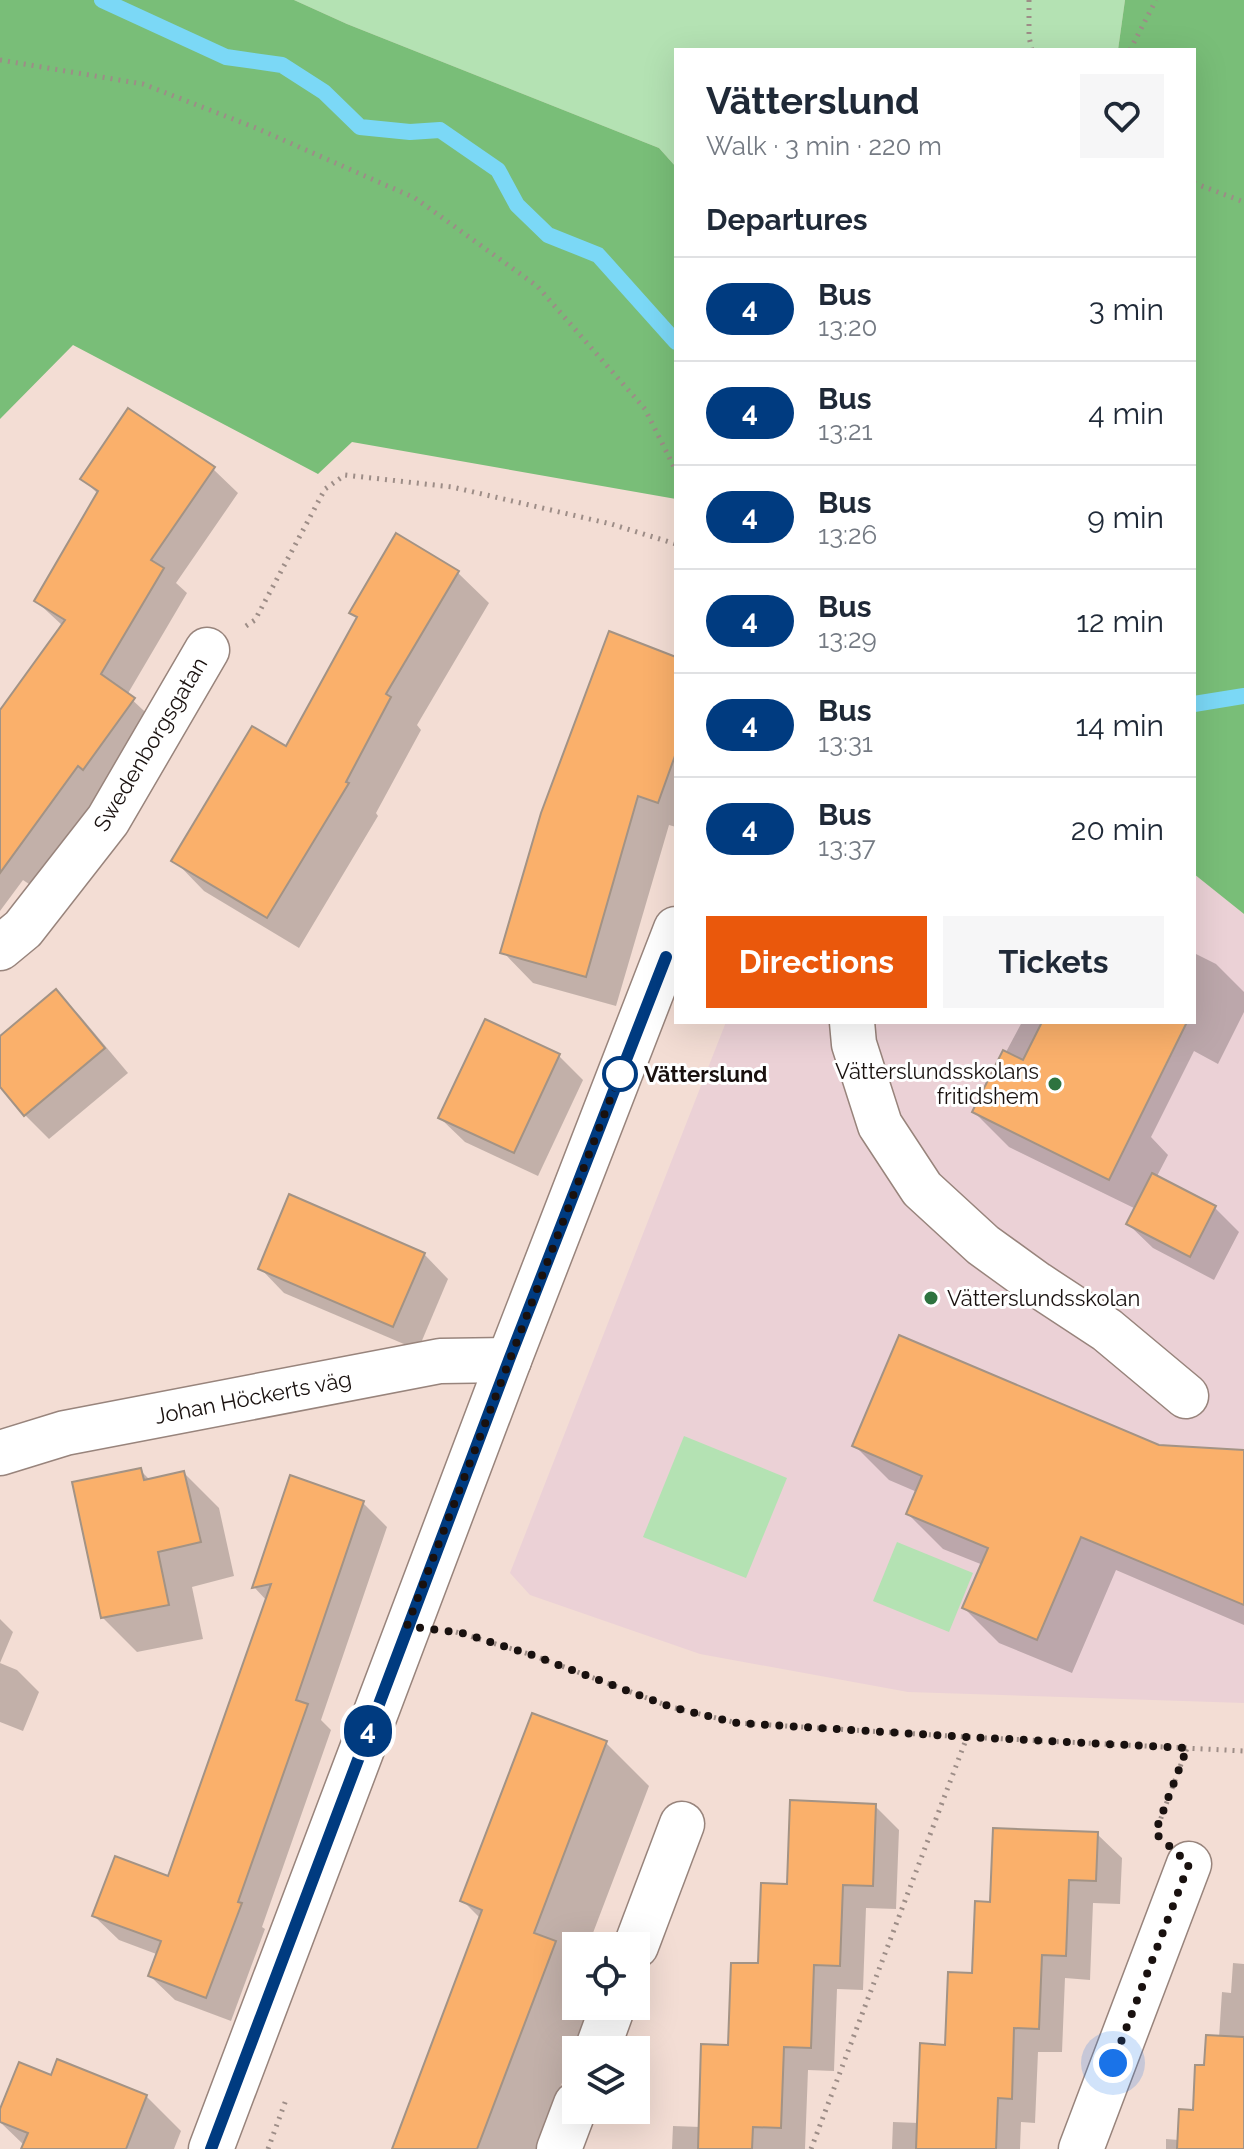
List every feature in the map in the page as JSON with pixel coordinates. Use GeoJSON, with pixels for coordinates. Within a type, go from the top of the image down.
{"type":"FeatureCollection","features":[{"type":"Feature","properties":{"kind":"street","name":"Swedenborgsgatan"},"geometry":{"type":"LineString","coordinates":[[0,948],[23,929],[108,820],[207,650]]}},
{"type":"Feature","properties":{"kind":"street"},"geometry":{"type":"LineString","coordinates":[[211,2149],[407,1626],[674,934]]}},
{"type":"Feature","properties":{"kind":"street"},"geometry":{"type":"LineString","coordinates":[[852,1024],[854,1044],[880,1125],[922,1189],[983,1245],[1107,1330],[1186,1396]]}},
{"type":"Feature","properties":{"kind":"street","name":"Johan Höckerts väg"},"geometry":{"type":"LineString","coordinates":[[0,1453],[65,1433],[440,1361],[509,1360]]}},
{"type":"Feature","properties":{"kind":"street"},"geometry":{"type":"LineString","coordinates":[[641,1932],[682,1824]]}},
{"type":"Feature","properties":{"kind":"street"},"geometry":{"type":"LineString","coordinates":[[1081,2149],[1189,1864]]}},
{"type":"Feature","properties":{"kind":"street"},"geometry":{"type":"LineString","coordinates":[[559,2149],[568,2124]]}},
{"type":"Feature","properties":{"kind":"path"},"geometry":{"type":"LineString","coordinates":[[1029,0],[1032,48]]}},
{"type":"Feature","properties":{"kind":"path"},"geometry":{"type":"LineString","coordinates":[[1131,48],[1156,0]]}},
{"type":"Feature","properties":{"kind":"path"},"geometry":{"type":"LineString","coordinates":[[0,60],[143,84],[256,128],[415,198],[537,286],[645,409],[674,467]]}},
{"type":"Feature","properties":{"kind":"path"},"geometry":{"type":"LineString","coordinates":[[1196,184],[1244,202]]}},
{"type":"Feature","properties":{"kind":"path"},"geometry":{"type":"LineString","coordinates":[[207,650],[255,620],[325,489],[345,475],[452,487],[611,524],[674,543]]}},
{"type":"Feature","properties":{"kind":"path"},"geometry":{"type":"LineString","coordinates":[[407,1626],[462,1633],[532,1655],[671,1707],[737,1723],[1244,1751]]}},
{"type":"Feature","properties":{"kind":"path"},"geometry":{"type":"LineString","coordinates":[[811,2149],[967,1737]]}},
{"type":"Feature","properties":{"kind":"path"},"geometry":{"type":"LineString","coordinates":[[1187,1748],[1155,1833],[1189,1864]]}},
{"type":"Feature","properties":{"kind":"shaded area","name":"Vätterslundsskolan"},"geometry":{"type":"Polygon","coordinates":[[[1196,876],[1244,914],[1244,1703],[908,1692],[700,1654],[530,1595],[510,1573],[725,1024],[1196,1024],[1196,876]]]}},
{"type":"Feature","properties":{"kind":"green space"},"geometry":{"type":"Polygon","coordinates":[[[0,0],[294,0],[659,148],[674,165],[674,499],[352,442],[318,474],[73,345],[0,419],[0,0]]]}},
{"type":"Feature","properties":{"kind":"green space"},"geometry":{"type":"Polygon","coordinates":[[[294,0],[1125,0],[1118,48],[674,48],[674,165],[659,148],[294,0]]]}},
{"type":"Feature","properties":{"kind":"green space"},"geometry":{"type":"Polygon","coordinates":[[[1125,0],[1244,0],[1244,914],[1196,876],[1196,48],[1118,48],[1125,0]]]}},
{"type":"Feature","properties":{"kind":"green space"},"geometry":{"type":"Polygon","coordinates":[[[684,1436],[787,1478],[746,1578],[643,1537],[684,1436]]]}},
{"type":"Feature","properties":{"kind":"green space"},"geometry":{"type":"Polygon","coordinates":[[[897,1542],[973,1573],[949,1632],[873,1601],[897,1542]]]}},
{"type":"Feature","properties":{"kind":"building"},"geometry":{"type":"Polygon","coordinates":[[[128,408],[215,467],[151,560],[164,568],[101,674],[135,698],[83,770],[78,766],[0,873],[0,710],[65,620],[34,601],[98,491],[80,479],[128,408]]]}},
{"type":"Feature","properties":{"kind":"building"},"geometry":{"type":"Polygon","coordinates":[[[396,533],[459,571],[386,694],[391,697],[346,782],[349,783],[267,918],[171,861],[252,726],[286,746],[357,617],[349,613],[396,533]]]}},
{"type":"Feature","properties":{"kind":"building"},"geometry":{"type":"Polygon","coordinates":[[[609,631],[674,656],[674,759],[658,803],[638,796],[586,977],[500,953],[541,813],[609,631]]]}},
{"type":"Feature","properties":{"kind":"building"},"geometry":{"type":"Polygon","coordinates":[[[56,989],[105,1048],[24,1116],[0,1087],[0,1036],[56,989]]]}},
{"type":"Feature","properties":{"kind":"building"},"geometry":{"type":"Polygon","coordinates":[[[485,1019],[560,1054],[514,1153],[438,1118],[485,1019]]]}},
{"type":"Feature","properties":{"kind":"building","name":"Vätterslundsskolans fritidshem"},"geometry":{"type":"Polygon","coordinates":[[[1041,1024],[1186,1024],[1109,1180],[972,1112],[1003,1050],[1023,1060],[1041,1024]]]}},
{"type":"Feature","properties":{"kind":"building"},"geometry":{"type":"Polygon","coordinates":[[[1152,1173],[1216,1206],[1190,1257],[1126,1224],[1152,1173]]]}},
{"type":"Feature","properties":{"kind":"building"},"geometry":{"type":"Polygon","coordinates":[[[289,1194],[425,1253],[393,1327],[258,1269],[289,1194]]]}},
{"type":"Feature","properties":{"kind":"building"},"geometry":{"type":"Polygon","coordinates":[[[899,1335],[1159,1445],[1244,1450],[1244,1605],[1081,1537],[1037,1640],[962,1608],[988,1548],[906,1514],[922,1476],[852,1446],[899,1335]]]}},
{"type":"Feature","properties":{"kind":"building"},"geometry":{"type":"Polygon","coordinates":[[[141,1468],[144,1480],[184,1471],[201,1542],[158,1552],[169,1605],[101,1618],[72,1482],[141,1468]]]}},
{"type":"Feature","properties":{"kind":"building"},"geometry":{"type":"Polygon","coordinates":[[[290,1475],[364,1501],[296,1700],[308,1704],[238,1902],[242,1903],[206,1998],[148,1976],[161,1941],[92,1916],[115,1856],[168,1876],[271,1584],[252,1588],[290,1475]]]}},
{"type":"Feature","properties":{"kind":"building"},"geometry":{"type":"Polygon","coordinates":[[[532,1713],[607,1741],[534,1933],[556,1941],[477,2149],[392,2149],[482,1910],[460,1901],[532,1713]]]}},
{"type":"Feature","properties":{"kind":"building"},"geometry":{"type":"Polygon","coordinates":[[[790,1800],[876,1804],[873,1886],[843,1885],[840,1966],[814,1965],[811,2048],[784,2047],[781,2128],[753,2127],[752,2149],[698,2149],[701,2044],[728,2045],[731,1963],[758,1963],[761,1883],[787,1884],[790,1800]]]}},
{"type":"Feature","properties":{"kind":"building"},"geometry":{"type":"Polygon","coordinates":[[[993,1828],[1098,1832],[1096,1881],[1069,1880],[1066,1956],[1042,1955],[1039,2029],[1014,2028],[1012,2099],[998,2098],[996,2149],[916,2149],[920,2043],[945,2045],[948,1972],[972,1973],[975,1901],[990,1902],[993,1828]]]}},
{"type":"Feature","properties":{"kind":"building"},"geometry":{"type":"Polygon","coordinates":[[[1206,2035],[1244,2037],[1244,2149],[1177,2149],[1179,2109],[1193,2110],[1195,2065],[1204,2065],[1206,2035]]]}},
{"type":"Feature","properties":{"kind":"building"},"geometry":{"type":"Polygon","coordinates":[[[57,2059],[147,2095],[126,2149],[21,2149],[28,2133],[0,2122],[0,2109],[19,2062],[51,2075],[57,2059]]]}},
{"type":"Feature","properties":{"kind":"waterway"},"geometry":{"type":"LineString","coordinates":[[102,0],[226,57],[282,65],[324,92],[360,127],[410,132],[440,130],[498,170],[517,205],[548,235],[598,255],[674,340]]}},
{"type":"Feature","properties":{"kind":"waterway"},"geometry":{"type":"LineString","coordinates":[[1196,704],[1244,696]]}},
{"type":"Feature","properties":{"kind":"bus line","name":"4"},"geometry":{"type":"LineString","coordinates":[[211,2149],[407,1626],[666,957]]}},
{"type":"Feature","properties":{"kind":"place","name":"Vätterslund"},"geometry":{"type":"Point","coordinates":[620,1074]}},
{"type":"Feature","properties":{"kind":"place","name":"Vätterslundsskolans fritidshem"},"geometry":{"type":"Point","coordinates":[1055,1084]}},
{"type":"Feature","properties":{"kind":"place","name":"Vätterslundsskolan"},"geometry":{"type":"Point","coordinates":[931,1298]}},
{"type":"Feature","properties":{"kind":"route"},"geometry":{"type":"LineString","coordinates":[[620,1074],[407,1626],[462,1633],[532,1655],[671,1707],[737,1723],[1187,1748],[1155,1833],[1189,1864],[1113,2063]]}}]}
